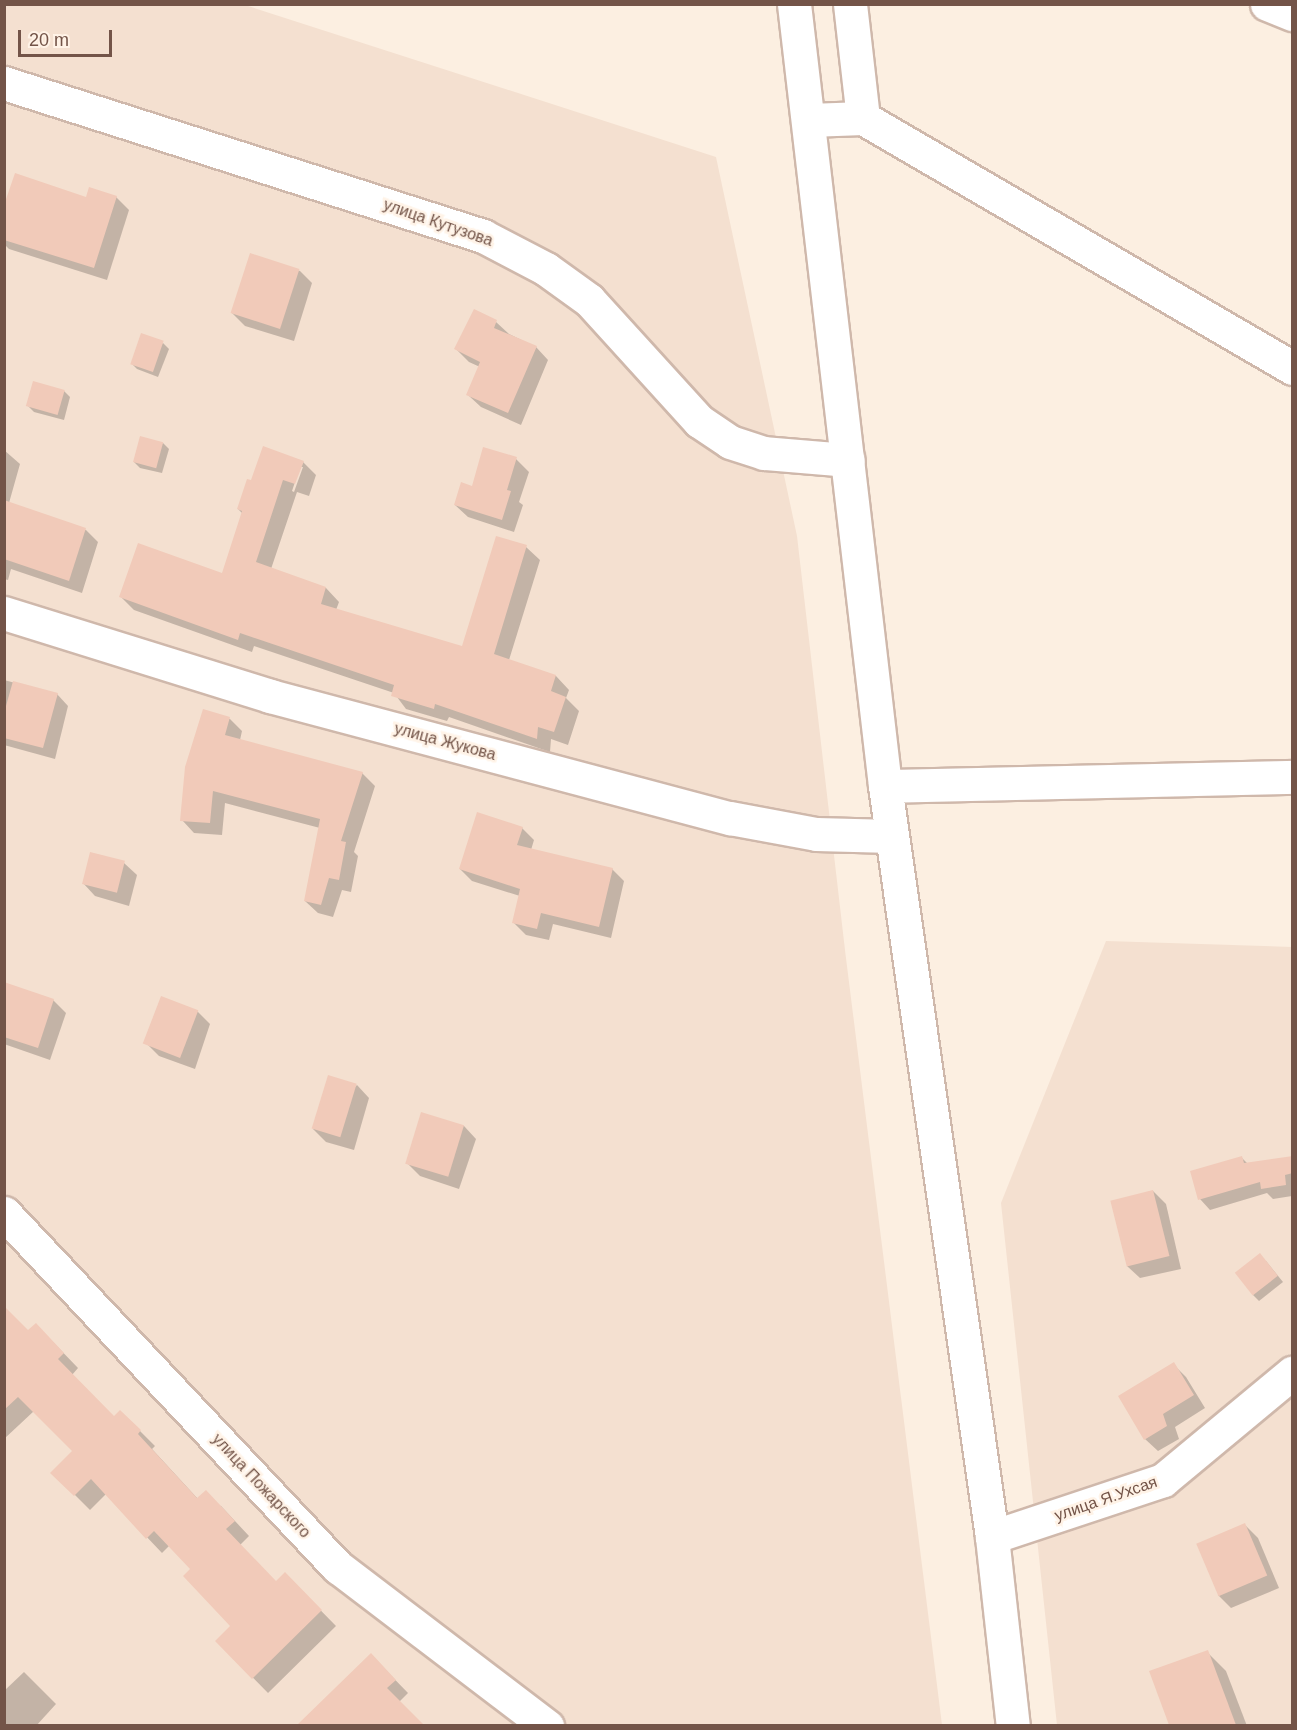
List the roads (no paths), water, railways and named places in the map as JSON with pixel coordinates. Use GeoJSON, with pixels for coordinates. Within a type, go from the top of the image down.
{"type":"FeatureCollection","features":[{"type":"Feature","properties":{"kind":"street"},"geometry":{"type":"LineString","coordinates":[[794,4],[885,786],[992,1537],[1013,1725]]}},
{"type":"Feature","properties":{"kind":"street"},"geometry":{"type":"LineString","coordinates":[[850,4],[863,118]]}},
{"type":"Feature","properties":{"kind":"street"},"geometry":{"type":"LineString","coordinates":[[1267,4],[1293,14]]}},
{"type":"Feature","properties":{"kind":"street","name":"улица Кутузова"},"geometry":{"type":"LineString","coordinates":[[4,83],[483,236],[546,269],[589,300],[699,421],[730,442],[764,453],[848,460]]}},
{"type":"Feature","properties":{"kind":"street"},"geometry":{"type":"LineString","coordinates":[[809,120],[863,118],[1293,369]]}},
{"type":"Feature","properties":{"kind":"street","name":"улица Жукова"},"geometry":{"type":"LineString","coordinates":[[4,613],[270,696],[730,818],[816,834],[892,836]]}},
{"type":"Feature","properties":{"kind":"street"},"geometry":{"type":"LineString","coordinates":[[885,786],[1293,777]]}},
{"type":"Feature","properties":{"kind":"street","name":"улица Пожарского"},"geometry":{"type":"LineString","coordinates":[[4,1213],[338,1567],[547,1725]]}},
{"type":"Feature","properties":{"kind":"street","name":"улица Я.Ухсая"},"geometry":{"type":"LineString","coordinates":[[992,1537],[1162,1480],[1293,1373]]}}]}
